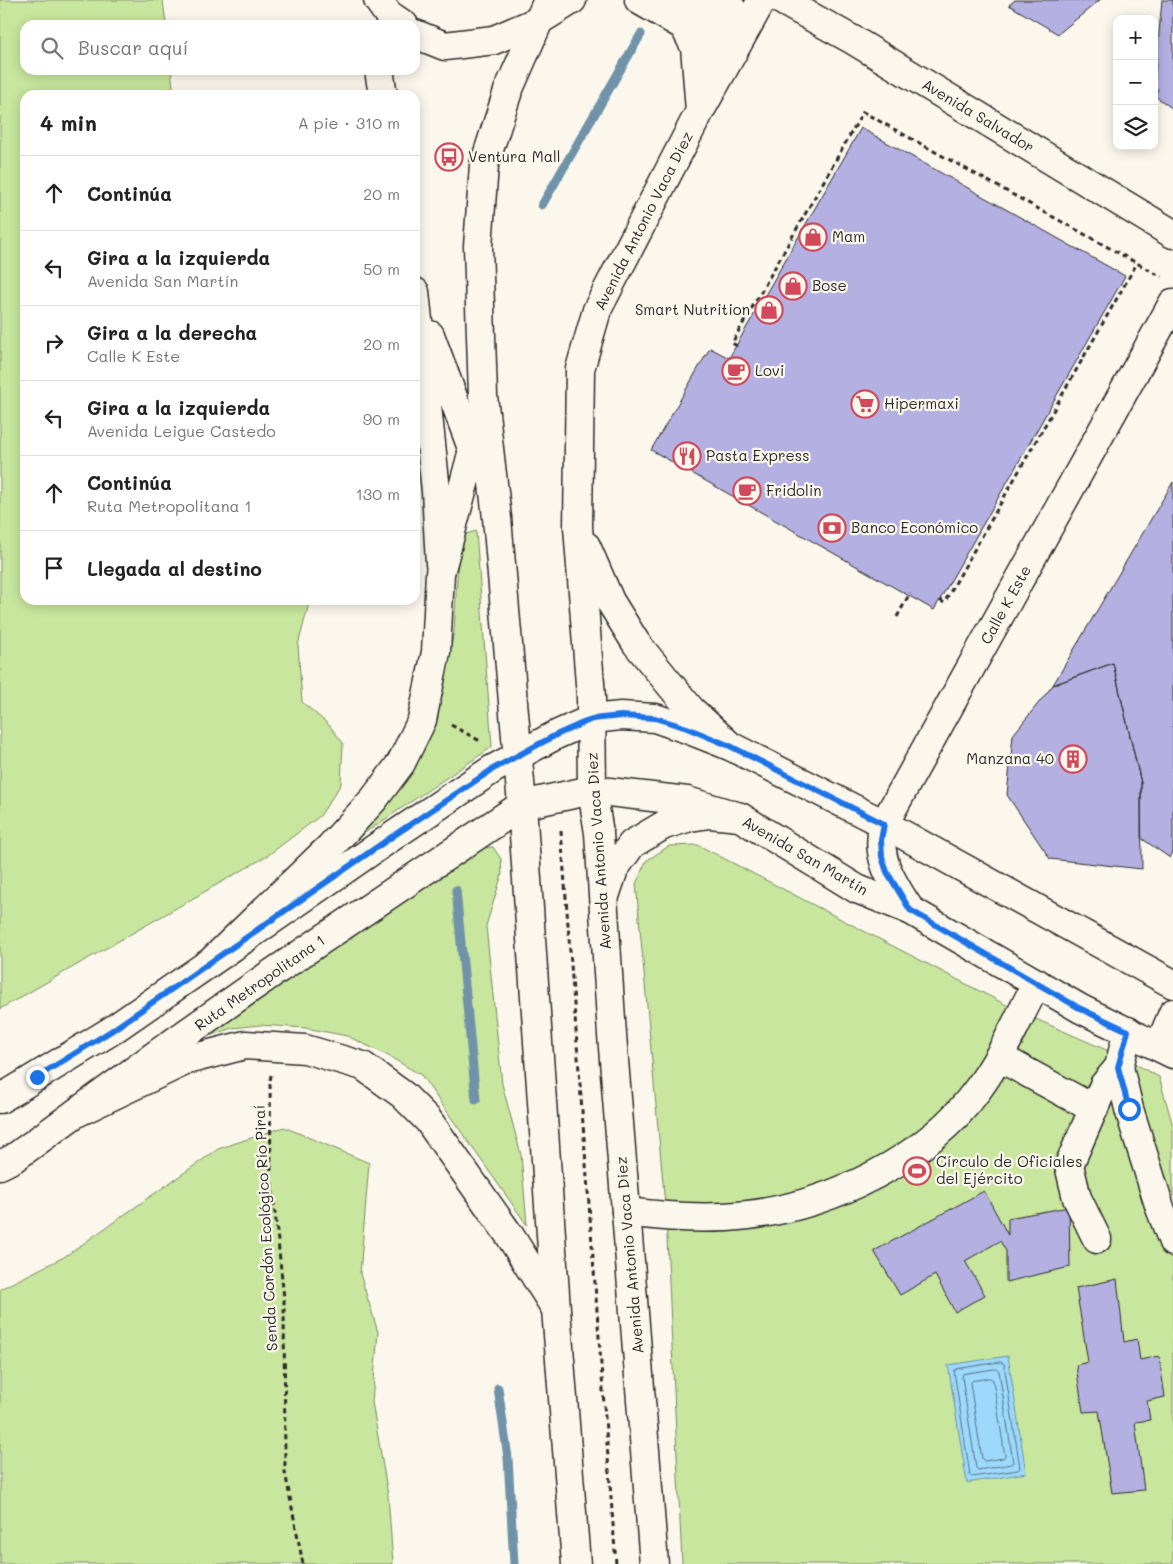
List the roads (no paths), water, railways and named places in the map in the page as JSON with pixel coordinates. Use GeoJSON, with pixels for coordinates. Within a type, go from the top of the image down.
{"type":"FeatureCollection","features":[{"type":"Feature","properties":{"kind":"main road"},"geometry":{"type":"LineString","coordinates":[[368,0],[371,20]]}},
{"type":"Feature","properties":{"kind":"main road"},"geometry":{"type":"LineString","coordinates":[[378,0],[388,14],[397,20]]}},
{"type":"Feature","properties":{"kind":"main road"},"geometry":{"type":"LineString","coordinates":[[420,36],[445,46],[494,40],[543,11],[572,0]]}},
{"type":"Feature","properties":{"kind":"main road"},"geometry":{"type":"LineString","coordinates":[[639,0],[684,26],[695,47],[700,111]]}},
{"type":"Feature","properties":{"kind":"main road"},"geometry":{"type":"LineString","coordinates":[[669,0],[698,15],[708,34],[711,52],[732,9],[702,0]]}},
{"type":"Feature","properties":{"kind":"main road","name":"Avenida Antonio Vaca Diez"},"geometry":{"type":"LineString","coordinates":[[654,1564],[626,1212],[599,833],[592,790],[592,719],[578,527],[580,369],[597,310],[700,111],[762,0]]}},
{"type":"Feature","properties":{"kind":"main road","name":"Avenida Salvador"},"geometry":{"type":"LineString","coordinates":[[781,0],[853,40],[1173,234]]}},
{"type":"Feature","properties":{"kind":"main road"},"geometry":{"type":"LineString","coordinates":[[543,11],[508,91],[484,165],[478,246],[483,396],[497,518],[522,805],[556,1309],[576,1564]]}},
{"type":"Feature","properties":{"kind":"main road"},"geometry":{"type":"LineString","coordinates":[[380,75],[382,90]]}},
{"type":"Feature","properties":{"kind":"main road","name":"Calle K Este"},"geometry":{"type":"LineString","coordinates":[[910,910],[887,872],[882,857],[881,840],[884,824],[1169,291]]}},
{"type":"Feature","properties":{"kind":"main road"},"geometry":{"type":"LineString","coordinates":[[420,307],[497,518]]}},
{"type":"Feature","properties":{"kind":"main road"},"geometry":{"type":"LineString","coordinates":[[214,959],[330,847],[374,799],[401,763],[422,720],[436,652],[440,573],[436,492],[420,335]]}},
{"type":"Feature","properties":{"kind":"main road"},"geometry":{"type":"LineString","coordinates":[[440,573],[473,450],[483,396]]}},
{"type":"Feature","properties":{"kind":"main road"},"geometry":{"type":"LineString","coordinates":[[578,527],[610,601],[636,643],[692,710],[730,746]]}},
{"type":"Feature","properties":{"kind":"main road"},"geometry":{"type":"LineString","coordinates":[[0,1098],[111,1031],[493,769],[592,719],[621,716],[655,718],[687,728],[730,746],[884,824],[1173,984]]}},
{"type":"Feature","properties":{"kind":"main road","name":"Avenida San Martín"},"geometry":{"type":"LineString","coordinates":[[522,805],[592,790],[687,801],[740,817],[856,889],[910,910],[1081,1009],[1166,1050]]}},
{"type":"Feature","properties":{"kind":"main road","name":"Ruta Metropolitana 1"},"geometry":{"type":"LineString","coordinates":[[0,1164],[14,1158],[261,981],[522,805]]}},
{"type":"Feature","properties":{"kind":"main road"},"geometry":{"type":"LineString","coordinates":[[603,902],[614,869],[632,844],[664,825],[690,817],[709,814],[740,817]]}},
{"type":"Feature","properties":{"kind":"main road"},"geometry":{"type":"LineString","coordinates":[[626,1212],[709,1218],[747,1215],[784,1209],[845,1189],[902,1159],[953,1120],[978,1090],[999,1057],[1020,1018],[1020,1012],[1037,983]]}},
{"type":"Feature","properties":{"kind":"main road"},"geometry":{"type":"LineString","coordinates":[[1166,1050],[1173,1012]]}},
{"type":"Feature","properties":{"kind":"main road"},"geometry":{"type":"LineString","coordinates":[[1096,1238],[1077,1198],[1069,1164],[1104,1085],[1118,1067],[1128,1031]]}},
{"type":"Feature","properties":{"kind":"main road"},"geometry":{"type":"LineString","coordinates":[[76,1113],[187,1060],[245,1045],[306,1049],[363,1066],[403,1095],[428,1120],[510,1236],[556,1309]]}},
{"type":"Feature","properties":{"kind":"main road"},"geometry":{"type":"LineString","coordinates":[[999,1057],[1094,1109]]}},
{"type":"Feature","properties":{"kind":"main road"},"geometry":{"type":"LineString","coordinates":[[1118,1067],[1160,1208],[1173,1242]]}},
{"type":"Feature","properties":{"kind":"water"},"geometry":{"type":"Polygon","coordinates":[[[1008,1356],[1026,1473],[967,1483],[948,1365],[1008,1356]]]}},
{"type":"Feature","properties":{"kind":"waterway"},"geometry":{"type":"LineString","coordinates":[[542,205],[641,34]]}},
{"type":"Feature","properties":{"kind":"waterway"},"geometry":{"type":"LineString","coordinates":[[456,890],[476,1100]]}},
{"type":"Feature","properties":{"kind":"waterway"},"geometry":{"type":"LineString","coordinates":[[498,1388],[508,1458],[514,1564]]}},
{"type":"Feature","properties":{"kind":"place","name":"Ventura Mall"},"geometry":{"type":"Point","coordinates":[449,157]}},
{"type":"Feature","properties":{"kind":"place","name":"Mam"},"geometry":{"type":"Point","coordinates":[813,237]}},
{"type":"Feature","properties":{"kind":"place","name":"Bose"},"geometry":{"type":"Point","coordinates":[793,286]}},
{"type":"Feature","properties":{"kind":"place","name":"Smart Nutrition"},"geometry":{"type":"Point","coordinates":[769,310]}},
{"type":"Feature","properties":{"kind":"place","name":"Lovi"},"geometry":{"type":"Point","coordinates":[736,371]}},
{"type":"Feature","properties":{"kind":"place","name":"Hipermaxi"},"geometry":{"type":"Point","coordinates":[865,404]}},
{"type":"Feature","properties":{"kind":"place","name":"Pasta Express"},"geometry":{"type":"Point","coordinates":[687,456]}},
{"type":"Feature","properties":{"kind":"place","name":"Fridolin"},"geometry":{"type":"Point","coordinates":[747,491]}},
{"type":"Feature","properties":{"kind":"place","name":"Banco Económico"},"geometry":{"type":"Point","coordinates":[832,528]}},
{"type":"Feature","properties":{"kind":"place","name":"Manzana 40"},"geometry":{"type":"Point","coordinates":[1073,759]}},
{"type":"Feature","properties":{"kind":"place","name":"Círculo de Oficiales del Ejército"},"geometry":{"type":"Point","coordinates":[917,1171]}}]}
